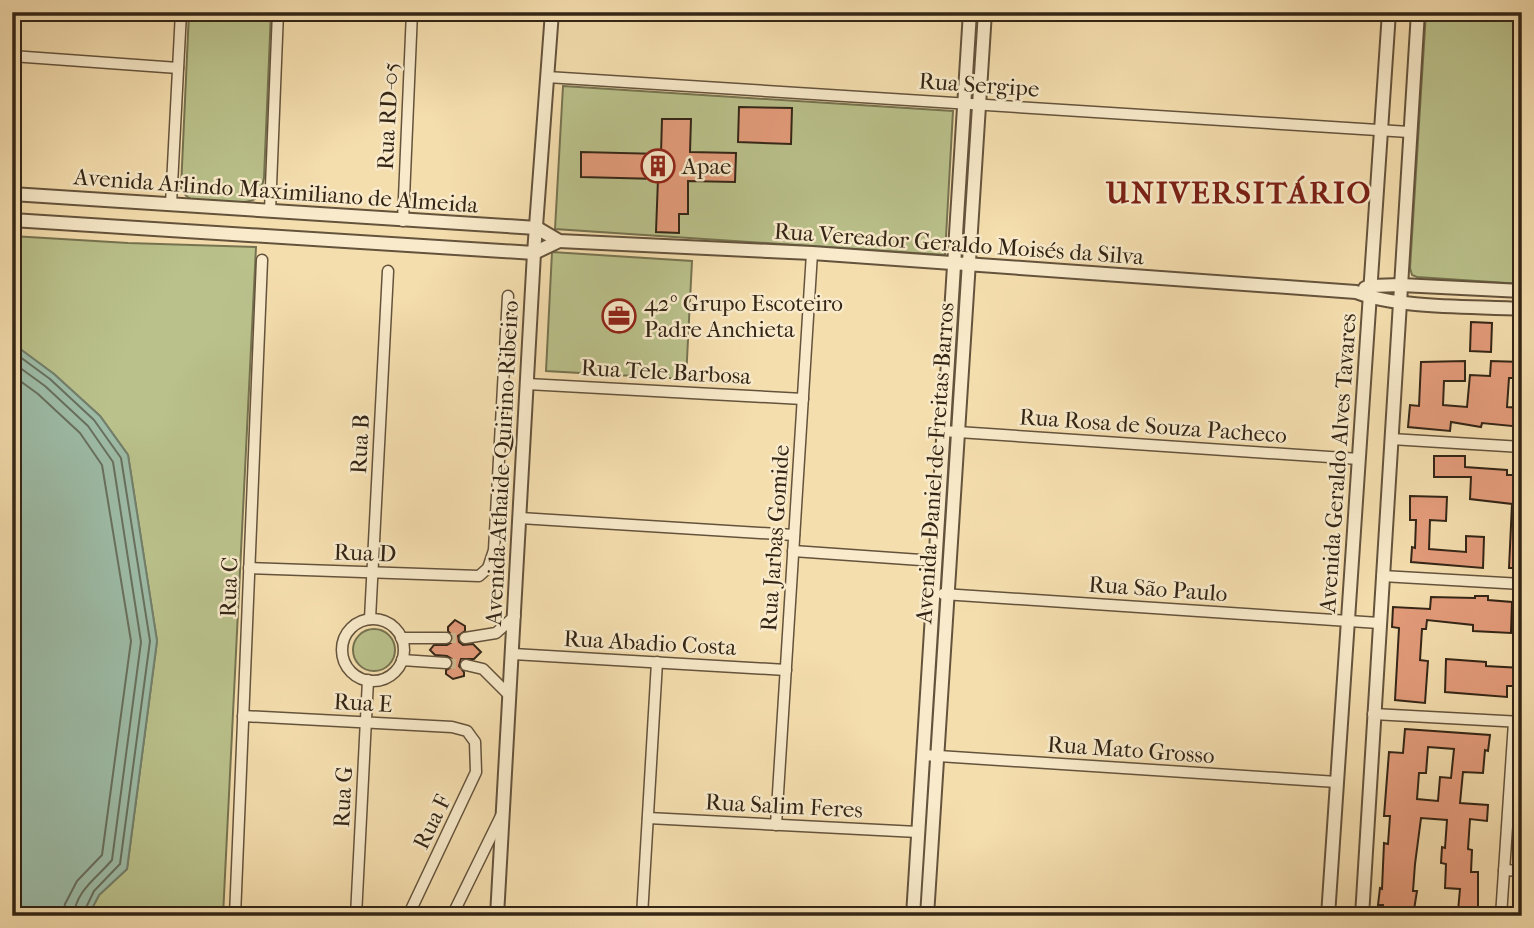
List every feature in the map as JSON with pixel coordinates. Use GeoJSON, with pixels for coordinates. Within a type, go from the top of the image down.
{"type":"FeatureCollection","features":[{"type":"Feature","properties":{"kind":"street"},"geometry":{"type":"LineString","coordinates":[[171,204],[181,12]]}},
{"type":"Feature","properties":{"kind":"street"},"geometry":{"type":"LineString","coordinates":[[270,211],[278,12]]}},
{"type":"Feature","properties":{"kind":"street","name":"Rua RD-05"},"geometry":{"type":"LineString","coordinates":[[402,221],[412,12]]}},
{"type":"Feature","properties":{"kind":"street","name":"Avenida Athaide Quirino Ribeiro"},"geometry":{"type":"LineString","coordinates":[[496,916],[534,253],[552,12]]}},
{"type":"Feature","properties":{"kind":"street","name":"Avenida Daniel de Freitas Barros"},"geometry":{"type":"LineString","coordinates":[[913,916],[970,12]]}},
{"type":"Feature","properties":{"kind":"street","name":"Avenida Daniel de Freitas Barros"},"geometry":{"type":"LineString","coordinates":[[927,916],[985,12]]}},
{"type":"Feature","properties":{"kind":"street","name":"Avenida Geraldo Alves Tavares"},"geometry":{"type":"LineString","coordinates":[[1328,916],[1389,12]]}},
{"type":"Feature","properties":{"kind":"street"},"geometry":{"type":"LineString","coordinates":[[1362,916],[1418,12]]}},
{"type":"Feature","properties":{"kind":"street"},"geometry":{"type":"LineString","coordinates":[[12,56],[178,68]]}},
{"type":"Feature","properties":{"kind":"street","name":"Rua Sergipe"},"geometry":{"type":"LineString","coordinates":[[547,77],[1409,132]]}},
{"type":"Feature","properties":{"kind":"street","name":"Avenida Arlindo Maximiliano de Almeida"},"geometry":{"type":"LineString","coordinates":[[12,194],[503,228],[537,228]]}},
{"type":"Feature","properties":{"kind":"street"},"geometry":{"type":"LineString","coordinates":[[149,229],[156,205]]}},
{"type":"Feature","properties":{"kind":"street","name":"Avenida Arlindo Maximiliano de Almeida"},"geometry":{"type":"LineString","coordinates":[[12,220],[534,253]]}},
{"type":"Feature","properties":{"kind":"street"},"geometry":{"type":"LineString","coordinates":[[503,228],[503,250]]}},
{"type":"Feature","properties":{"kind":"street","name":"Rua Vereador Geraldo Moisés da Silva"},"geometry":{"type":"LineString","coordinates":[[537,228],[559,241],[812,253],[1356,292],[1371,292],[1401,285],[1522,291]]}},
{"type":"Feature","properties":{"kind":"street","name":"Rua Vereador Geraldo Moisés da Silva"},"geometry":{"type":"LineString","coordinates":[[534,253],[559,241]]}},
{"type":"Feature","properties":{"kind":"street","name":"Rua Jarbas Gomide"},"geometry":{"type":"LineString","coordinates":[[776,825],[812,253]]}},
{"type":"Feature","properties":{"kind":"street","name":"Rua C"},"geometry":{"type":"LineString","coordinates":[[235,916],[262,260]]}},
{"type":"Feature","properties":{"kind":"street","name":"Rua B"},"geometry":{"type":"LineString","coordinates":[[370,619],[388,271]]}},
{"type":"Feature","properties":{"kind":"street","name":"Rua Vereador Geraldo Moisés da Silva"},"geometry":{"type":"LineString","coordinates":[[1371,292],[1400,302],[1522,309]]}},
{"type":"Feature","properties":{"kind":"street","name":"Rua D"},"geometry":{"type":"LineString","coordinates":[[249,568],[479,576],[488,568],[494,550],[508,296]]}},
{"type":"Feature","properties":{"kind":"street","name":"Rua Tele Barbosa"},"geometry":{"type":"LineString","coordinates":[[527,384],[803,400]]}},
{"type":"Feature","properties":{"kind":"street","name":"Rua Rosa de Souza Pacheco"},"geometry":{"type":"LineString","coordinates":[[943,431],[1359,459]]}},
{"type":"Feature","properties":{"kind":"street"},"geometry":{"type":"LineString","coordinates":[[1391,439],[1522,447]]}},
{"type":"Feature","properties":{"kind":"street"},"geometry":{"type":"LineString","coordinates":[[520,518],[794,535]]}},
{"type":"Feature","properties":{"kind":"street"},"geometry":{"type":"LineString","coordinates":[[793,551],[935,561]]}},
{"type":"Feature","properties":{"kind":"street"},"geometry":{"type":"LineString","coordinates":[[1382,576],[1522,584]]}},
{"type":"Feature","properties":{"kind":"street","name":"Rua São Paulo"},"geometry":{"type":"LineString","coordinates":[[933,594],[1379,623]]}},
{"type":"Feature","properties":{"kind":"street"},"geometry":{"type":"LineString","coordinates":[[466,638],[496,633],[515,615]]}},
{"type":"Feature","properties":{"kind":"street"},"geometry":{"type":"LineString","coordinates":[[370,619],[389,623],[401,638],[402,660],[397,670],[379,680],[358,677],[344,660],[344,638],[350,628],[359,622],[370,619]]}},
{"type":"Feature","properties":{"kind":"street"},"geometry":{"type":"LineString","coordinates":[[401,638],[446,638]]}},
{"type":"Feature","properties":{"kind":"street","name":"Rua Abadio Costa"},"geometry":{"type":"LineString","coordinates":[[513,654],[786,670]]}},
{"type":"Feature","properties":{"kind":"street"},"geometry":{"type":"LineString","coordinates":[[402,660],[446,663]]}},
{"type":"Feature","properties":{"kind":"street"},"geometry":{"type":"LineString","coordinates":[[642,916],[657,662]]}},
{"type":"Feature","properties":{"kind":"street"},"geometry":{"type":"LineString","coordinates":[[466,664],[483,669],[510,696]]}},
{"type":"Feature","properties":{"kind":"street","name":"Rua G"},"geometry":{"type":"LineString","coordinates":[[356,916],[368,680]]}},
{"type":"Feature","properties":{"kind":"street"},"geometry":{"type":"LineString","coordinates":[[1373,714],[1518,722],[1500,916]]}},
{"type":"Feature","properties":{"kind":"street","name":"Rua E"},"geometry":{"type":"LineString","coordinates":[[243,716],[452,727],[467,732],[475,742]]}},
{"type":"Feature","properties":{"kind":"street","name":"Rua F"},"geometry":{"type":"LineString","coordinates":[[408,916],[472,783],[478,760],[475,742]]}},
{"type":"Feature","properties":{"kind":"street","name":"Rua Mato Grosso"},"geometry":{"type":"LineString","coordinates":[[923,755],[1337,782]]}},
{"type":"Feature","properties":{"kind":"street"},"geometry":{"type":"LineString","coordinates":[[452,916],[503,813]]}},
{"type":"Feature","properties":{"kind":"street","name":"Rua Salim Feres"},"geometry":{"type":"LineString","coordinates":[[648,818],[918,832]]}},
{"type":"Feature","properties":{"kind":"street"},"geometry":{"type":"LineString","coordinates":[[1504,870],[1522,871]]}},
{"type":"Feature","properties":{"kind":"green space"},"geometry":{"type":"Polygon","coordinates":[[[189,12],[271,12],[264,178],[259,195],[250,201],[198,201],[187,197],[181,188],[189,12]]]}},
{"type":"Feature","properties":{"kind":"green space"},"geometry":{"type":"Polygon","coordinates":[[[1426,12],[1522,12],[1522,284],[1412,275],[1410,268],[1426,12]]]}},
{"type":"Feature","properties":{"kind":"green space"},"geometry":{"type":"Polygon","coordinates":[[[563,86],[953,111],[945,255],[555,229],[563,86]]]}},
{"type":"Feature","properties":{"kind":"green space"},"geometry":{"type":"Polygon","coordinates":[[[12,236],[256,247],[223,916],[88,916],[99,895],[127,869],[157,641],[128,455],[100,416],[54,374],[12,343],[12,236]]]}},
{"type":"Feature","properties":{"kind":"green space","name":"42º Grupo Escoteiro Padre Anchieta"},"geometry":{"type":"Polygon","coordinates":[[[552,252],[692,261],[686,379],[546,371],[552,252]]]}},
{"type":"Feature","properties":{"kind":"green space"},"geometry":{"type":"Polygon","coordinates":[[[374,629],[389,635],[395,650],[389,665],[374,671],[359,665],[353,650],[359,635],[374,629]]]}},
{"type":"Feature","properties":{"kind":"water"},"geometry":{"type":"Polygon","coordinates":[[[12,343],[54,374],[100,416],[128,455],[157,641],[127,869],[99,895],[88,916],[12,916],[12,343]]]}},
{"type":"Feature","properties":{"kind":"building"},"geometry":{"type":"Polygon","coordinates":[[[739,107],[792,108],[791,144],[738,142],[739,107]]]}},
{"type":"Feature","properties":{"kind":"building","name":"Apae"},"geometry":{"type":"Polygon","coordinates":[[[662,119],[691,119],[690,152],[736,153],[735,182],[688,181],[688,214],[679,214],[679,233],[656,232],[658,179],[581,177],[581,152],[661,154],[662,119]]]}},
{"type":"Feature","properties":{"kind":"building"},"geometry":{"type":"Polygon","coordinates":[[[1471,322],[1492,323],[1491,352],[1470,351],[1471,322]]]}},
{"type":"Feature","properties":{"kind":"building"},"geometry":{"type":"Polygon","coordinates":[[[1465,361],[1465,381],[1444,381],[1443,405],[1467,407],[1470,375],[1490,376],[1491,361],[1522,362],[1522,378],[1509,378],[1507,407],[1522,408],[1522,427],[1482,423],[1481,427],[1451,422],[1450,431],[1408,427],[1410,405],[1419,406],[1421,362],[1465,361]]]}},
{"type":"Feature","properties":{"kind":"building"},"geometry":{"type":"Polygon","coordinates":[[[1434,456],[1465,456],[1465,467],[1507,470],[1507,475],[1522,475],[1522,568],[1509,568],[1512,504],[1470,499],[1471,477],[1434,477],[1434,456]]]}},
{"type":"Feature","properties":{"kind":"building"},"geometry":{"type":"Polygon","coordinates":[[[1410,496],[1447,497],[1446,521],[1430,520],[1429,549],[1466,552],[1466,536],[1484,537],[1483,568],[1411,562],[1412,547],[1415,548],[1416,520],[1410,520],[1410,496]]]}},
{"type":"Feature","properties":{"kind":"building"},"geometry":{"type":"Polygon","coordinates":[[[1475,596],[1512,602],[1511,633],[1473,631],[1473,625],[1427,620],[1426,629],[1422,629],[1420,660],[1428,661],[1425,703],[1395,700],[1399,628],[1392,627],[1393,607],[1430,609],[1431,597],[1475,596]]]}},
{"type":"Feature","properties":{"kind":"building"},"geometry":{"type":"Polygon","coordinates":[[[455,620],[465,626],[465,631],[458,636],[459,642],[463,645],[473,644],[481,652],[474,659],[461,659],[459,666],[464,676],[453,679],[446,674],[446,670],[452,667],[452,659],[435,655],[430,650],[434,645],[447,645],[452,642],[453,637],[448,627],[455,620]]]}},
{"type":"Feature","properties":{"kind":"building"},"geometry":{"type":"Polygon","coordinates":[[[1446,659],[1486,662],[1486,666],[1522,668],[1522,686],[1507,686],[1507,697],[1445,692],[1446,659]]]}},
{"type":"Feature","properties":{"kind":"building"},"geometry":{"type":"Polygon","coordinates":[[[1405,729],[1490,735],[1488,751],[1485,750],[1483,773],[1463,772],[1460,803],[1488,805],[1487,821],[1470,819],[1468,849],[1472,850],[1471,872],[1478,872],[1478,913],[1458,911],[1460,889],[1445,888],[1446,864],[1441,863],[1447,820],[1421,818],[1415,864],[1413,891],[1417,891],[1413,916],[1382,916],[1383,905],[1378,905],[1380,888],[1382,889],[1384,843],[1388,844],[1390,816],[1384,816],[1389,752],[1403,753],[1405,729]],[[1428,747],[1426,773],[1419,773],[1417,799],[1438,801],[1440,777],[1451,778],[1454,749],[1428,747]]]}},
{"type":"Feature","properties":{"kind":"tunnel"},"geometry":{"type":"LineString","coordinates":[[446,638],[465,638]]}},
{"type":"Feature","properties":{"kind":"tunnel"},"geometry":{"type":"LineString","coordinates":[[446,663],[466,665]]}},
{"type":"Feature","properties":{"kind":"place","name":"Apae"},"geometry":{"type":"Point","coordinates":[658,166]}},
{"type":"Feature","properties":{"kind":"place","name":"42º Grupo Escoteiro Padre Anchieta"},"geometry":{"type":"Point","coordinates":[619,316]}},
{"type":"Feature","properties":{"kind":"district","name":"UNIVERSITÁRIO"},"geometry":{"type":"Point","coordinates":[1239,193]}}]}
